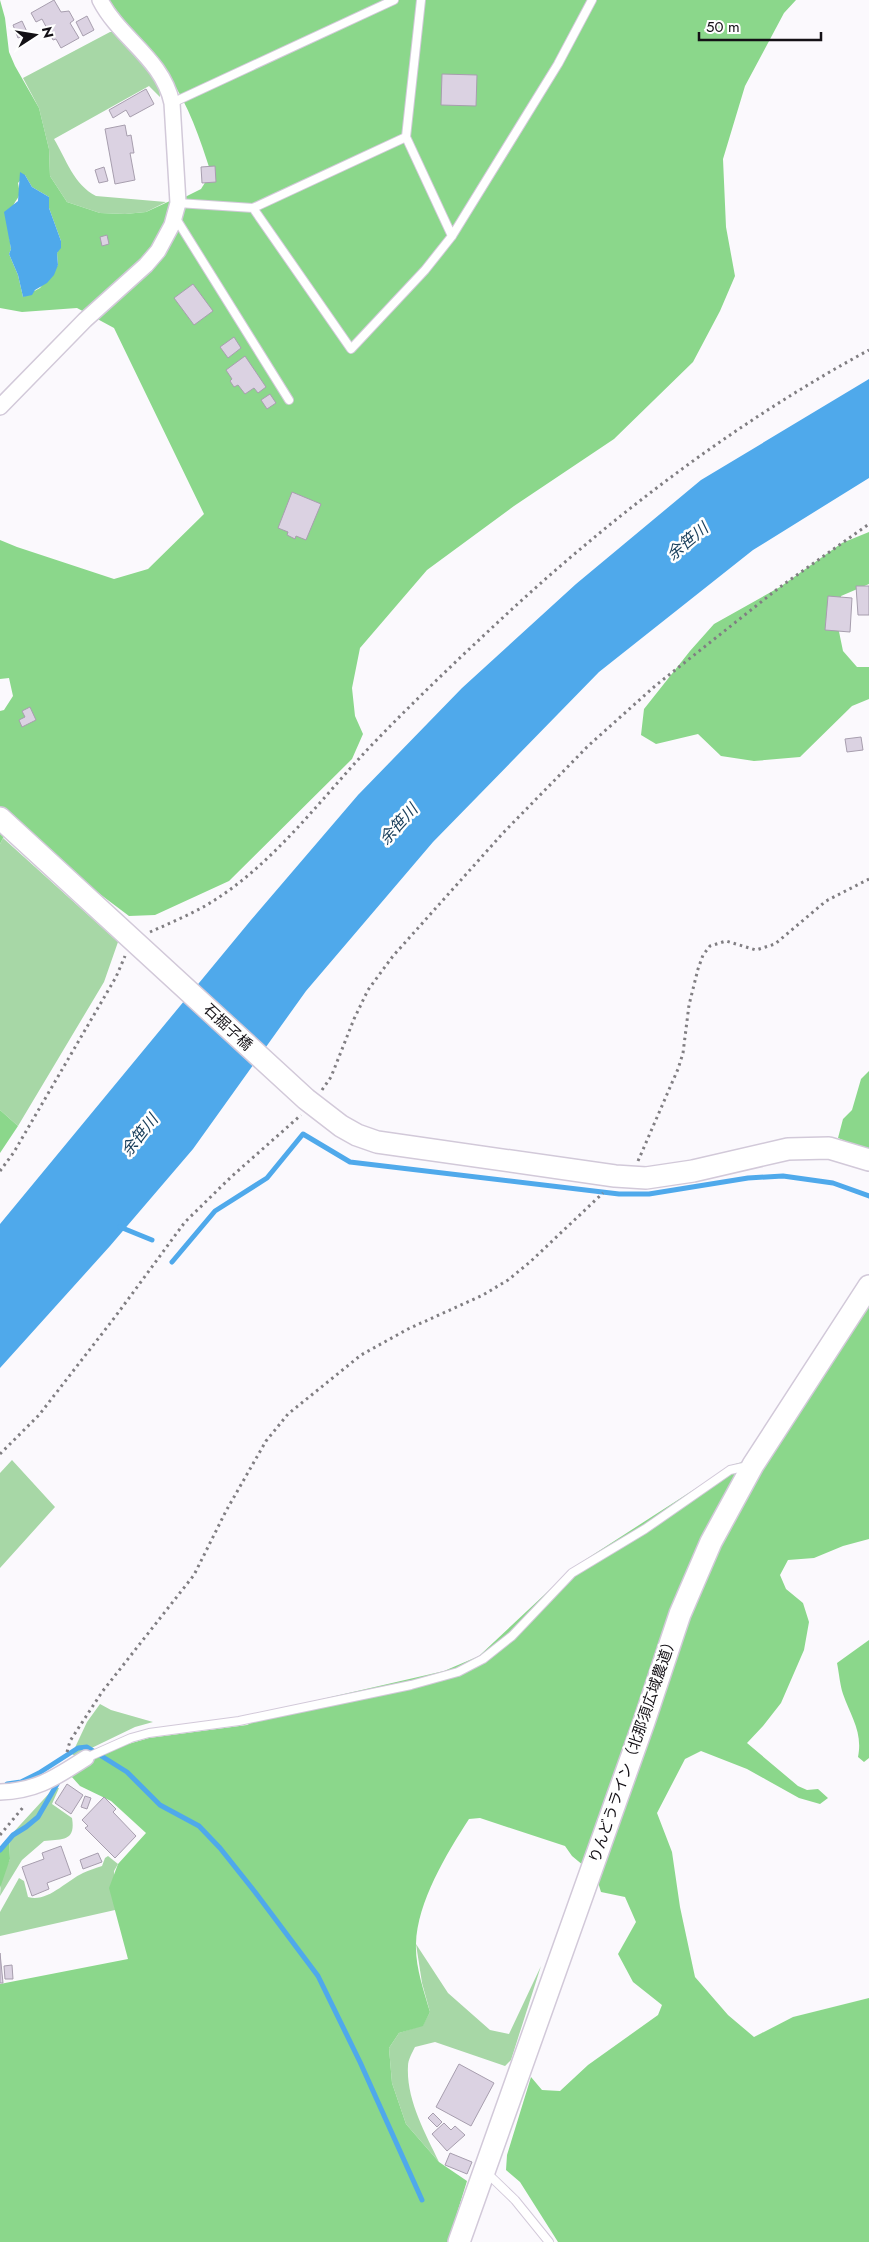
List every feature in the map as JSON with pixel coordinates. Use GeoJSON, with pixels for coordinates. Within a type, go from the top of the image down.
{"type":"FeatureCollection","features":[{"type":"Feature","properties":{"kind":"street"},"geometry":{"type":"LineString","coordinates":[[0,407],[84,320],[146,266],[158,251],[172,225],[176,210],[172,102],[168,86],[156,67],[107,14],[100,0]]}},
{"type":"Feature","properties":{"kind":"street","name":"石掘子橋"},"geometry":{"type":"LineString","coordinates":[[0,818],[309,1102],[341,1126],[357,1135],[378,1142],[626,1177],[646,1178],[693,1171],[788,1149],[829,1148],[869,1160]]}},
{"type":"Feature","properties":{"kind":"street","name":"りんどうライン（北那須広域農道）"},"geometry":{"type":"LineString","coordinates":[[458,2242],[644,1722],[680,1614],[711,1542],[753,1465],[869,1286]]}},
{"type":"Feature","properties":{"kind":"street"},"geometry":{"type":"LineString","coordinates":[[0,1792],[38,1786],[86,1758]]}},
{"type":"Feature","properties":{"kind":"lane"},"geometry":{"type":"LineString","coordinates":[[172,102],[394,0]]}},
{"type":"Feature","properties":{"kind":"lane"},"geometry":{"type":"LineString","coordinates":[[421,0],[406,137],[452,236]]}},
{"type":"Feature","properties":{"kind":"lane"},"geometry":{"type":"LineString","coordinates":[[253,208],[351,349],[425,270],[452,236],[558,64],[592,0]]}},
{"type":"Feature","properties":{"kind":"lane"},"geometry":{"type":"LineString","coordinates":[[289,400],[176,210],[253,208],[406,137]]}},
{"type":"Feature","properties":{"kind":"lane"},"geometry":{"type":"LineString","coordinates":[[86,1758],[131,1738],[149,1733],[239,1721],[412,1685],[458,1672],[483,1660],[512,1636],[572,1573],[645,1529],[730,1470],[753,1465]]}},
{"type":"Feature","properties":{"kind":"lane"},"geometry":{"type":"LineString","coordinates":[[484,2170],[515,2200],[549,2242]]}},
{"type":"Feature","properties":{"kind":"path"},"geometry":{"type":"LineString","coordinates":[[0,1171],[14,1152],[116,976],[133,940],[205,906],[247,876],[294,831],[394,724],[496,624],[575,553],[739,429],[869,350]]}},
{"type":"Feature","properties":{"kind":"path"},"geometry":{"type":"LineString","coordinates":[[0,1454],[44,1407],[115,1317],[186,1222],[309,1102],[331,1077],[354,1019],[368,990],[393,956],[503,833],[588,746],[655,686],[780,587],[869,524]]}},
{"type":"Feature","properties":{"kind":"path"},"geometry":{"type":"LineString","coordinates":[[62,1773],[70,1741],[84,1718],[194,1575],[226,1511],[266,1441],[288,1414],[361,1355],[408,1329],[483,1295],[508,1280],[626,1177],[678,1069],[683,1053],[689,1005],[698,969],[703,955],[710,946],[726,941],[756,950],[770,946],[785,936],[826,901],[869,879]]}},
{"type":"Feature","properties":{"kind":"path"},"geometry":{"type":"LineString","coordinates":[[0,1835],[26,1804],[31,1788]]}},
{"type":"Feature","properties":{"kind":"green space"},"geometry":{"type":"Polygon","coordinates":[[[0,0],[5,18],[9,52],[39,108],[49,149],[50,176],[67,202],[100,213],[125,214],[146,212],[172,200],[183,198],[201,189],[211,173],[193,122],[175,86],[161,65],[109,0],[796,0],[784,13],[745,86],[723,159],[726,227],[735,276],[720,311],[693,362],[614,439],[514,506],[427,570],[360,648],[352,688],[355,716],[363,734],[352,759],[229,881],[155,915],[129,916],[52,858],[12,820],[0,844],[0,711],[4,710],[13,696],[9,678],[0,679],[0,540],[114,579],[148,569],[204,514],[114,328],[77,308],[22,312],[0,308],[0,0]],[[25,175],[18,183],[19,196],[12,209],[9,224],[11,249],[9,254],[18,275],[23,297],[40,288],[58,265],[57,253],[61,241],[49,208],[49,197],[32,187],[25,175]]]}},
{"type":"Feature","properties":{"kind":"green space"},"geometry":{"type":"Polygon","coordinates":[[[110,32],[117,32],[159,81],[160,97],[149,86],[54,139],[76,178],[88,191],[96,196],[166,202],[146,212],[125,214],[100,213],[67,202],[50,176],[49,149],[39,108],[23,78],[110,32]]]}},
{"type":"Feature","properties":{"kind":"green space"},"geometry":{"type":"Polygon","coordinates":[[[869,532],[869,584],[841,596],[837,622],[843,651],[857,667],[869,667],[869,699],[852,706],[800,757],[754,761],[721,756],[698,734],[656,744],[641,735],[644,709],[714,624],[780,587],[842,543],[869,532]]]}},
{"type":"Feature","properties":{"kind":"green space"},"geometry":{"type":"Polygon","coordinates":[[[3,838],[118,942],[104,982],[18,1126],[0,1110],[0,844],[3,838]]]}},
{"type":"Feature","properties":{"kind":"green space"},"geometry":{"type":"Polygon","coordinates":[[[869,1071],[869,1151],[838,1138],[843,1119],[852,1110],[861,1079],[869,1071]]]}},
{"type":"Feature","properties":{"kind":"green space"},"geometry":{"type":"Polygon","coordinates":[[[0,1110],[18,1126],[0,1153],[0,1110]]]}},
{"type":"Feature","properties":{"kind":"green space"},"geometry":{"type":"Polygon","coordinates":[[[869,1297],[869,1539],[843,1546],[814,1558],[788,1560],[780,1575],[786,1589],[803,1603],[809,1622],[804,1650],[781,1703],[747,1743],[798,1786],[807,1790],[818,1789],[828,1798],[820,1804],[799,1798],[747,1769],[701,1751],[685,1759],[657,1813],[672,1852],[680,1907],[695,1977],[728,2015],[754,2037],[793,2017],[869,1998],[869,2242],[558,2242],[520,2182],[506,2170],[507,2155],[531,2077],[542,2090],[560,2091],[588,2065],[658,2015],[662,2005],[633,1982],[618,1954],[636,1922],[625,1897],[601,1892],[596,1876],[572,1856],[565,1846],[480,1818],[469,1819],[460,1832],[427,1895],[422,1912],[418,1928],[416,1952],[420,1978],[430,2012],[423,2026],[399,2033],[389,2048],[392,2083],[406,2124],[439,2162],[467,2181],[448,2242],[0,2242],[0,1984],[128,1959],[109,1888],[118,1864],[146,1833],[111,1801],[80,1786],[71,1776],[72,1770],[104,1751],[149,1738],[247,1725],[279,1709],[444,1671],[479,1656],[574,1567],[732,1465],[763,1456],[869,1297]]]}},
{"type":"Feature","properties":{"kind":"green space"},"geometry":{"type":"Polygon","coordinates":[[[12,1460],[55,1507],[0,1568],[0,1473],[12,1460]]]}},
{"type":"Feature","properties":{"kind":"green space"},"geometry":{"type":"Polygon","coordinates":[[[869,1640],[869,1758],[864,1762],[858,1757],[858,1732],[843,1694],[837,1663],[869,1640]]]}},
{"type":"Feature","properties":{"kind":"green space"},"geometry":{"type":"Polygon","coordinates":[[[100,1704],[111,1710],[153,1722],[135,1727],[75,1756],[72,1754],[87,1722],[100,1704]]]}},
{"type":"Feature","properties":{"kind":"green space"},"geometry":{"type":"Polygon","coordinates":[[[54,1788],[59,1788],[52,1804],[72,1818],[73,1826],[70,1835],[62,1839],[44,1841],[22,1860],[0,1896],[1,1879],[10,1859],[9,1837],[54,1788]]]}},
{"type":"Feature","properties":{"kind":"green space"},"geometry":{"type":"Polygon","coordinates":[[[9,1837],[10,1859],[0,1888],[0,1847],[9,1837]]]}},
{"type":"Feature","properties":{"kind":"green space"},"geometry":{"type":"Polygon","coordinates":[[[108,1856],[118,1864],[114,1871],[115,1910],[0,1936],[0,1912],[19,1878],[24,1881],[28,1897],[42,1897],[83,1873],[102,1866],[105,1858],[108,1856]]]}},
{"type":"Feature","properties":{"kind":"green space"},"geometry":{"type":"Polygon","coordinates":[[[416,1944],[448,1993],[490,2030],[509,2034],[541,1966],[511,2060],[505,2066],[435,2042],[415,2047],[410,2056],[408,2078],[413,2103],[439,2162],[406,2124],[392,2083],[389,2048],[399,2033],[423,2025],[430,2012],[422,1983],[416,1944]]]}},
{"type":"Feature","properties":{"kind":"water"},"geometry":{"type":"Polygon","coordinates":[[[20,172],[25,175],[32,187],[49,197],[49,208],[61,241],[61,248],[57,253],[58,265],[54,275],[47,283],[35,290],[32,295],[23,297],[18,275],[9,254],[11,249],[4,212],[18,201],[20,172]]]}},
{"type":"Feature","properties":{"kind":"water","name":"余笹川"},"geometry":{"type":"Polygon","coordinates":[[[869,379],[869,478],[753,550],[599,672],[433,842],[306,991],[193,1149],[110,1246],[0,1368],[0,1224],[251,920],[358,795],[462,688],[576,584],[701,480],[869,379]]]}},
{"type":"Feature","properties":{"kind":"building"},"geometry":{"type":"Polygon","coordinates":[[[54,0],[61,12],[69,11],[74,20],[70,23],[79,38],[61,48],[56,39],[53,40],[42,19],[36,22],[31,13],[54,0]]]}},
{"type":"Feature","properties":{"kind":"building"},"geometry":{"type":"Polygon","coordinates":[[[87,16],[94,30],[83,36],[76,22],[87,16]]]}},
{"type":"Feature","properties":{"kind":"building"},"geometry":{"type":"Polygon","coordinates":[[[22,21],[28,34],[18,38],[13,25],[22,21]]]}},
{"type":"Feature","properties":{"kind":"building"},"geometry":{"type":"Polygon","coordinates":[[[442,74],[477,75],[476,106],[441,105],[442,74]]]}},
{"type":"Feature","properties":{"kind":"building"},"geometry":{"type":"Polygon","coordinates":[[[146,89],[154,104],[130,117],[126,110],[113,118],[109,110],[146,89]]]}},
{"type":"Feature","properties":{"kind":"building"},"geometry":{"type":"Polygon","coordinates":[[[125,125],[127,136],[131,135],[134,153],[130,153],[135,180],[115,184],[105,129],[125,125]]]}},
{"type":"Feature","properties":{"kind":"building"},"geometry":{"type":"Polygon","coordinates":[[[215,166],[216,182],[202,183],[201,167],[215,166]]]}},
{"type":"Feature","properties":{"kind":"building"},"geometry":{"type":"Polygon","coordinates":[[[104,167],[108,181],[99,183],[95,170],[104,167]]]}},
{"type":"Feature","properties":{"kind":"building"},"geometry":{"type":"Polygon","coordinates":[[[107,235],[109,244],[102,246],[100,237],[107,235]]]}},
{"type":"Feature","properties":{"kind":"building"},"geometry":{"type":"Polygon","coordinates":[[[193,284],[213,311],[194,325],[174,298],[193,284]]]}},
{"type":"Feature","properties":{"kind":"building"},"geometry":{"type":"Polygon","coordinates":[[[234,337],[241,348],[228,358],[220,347],[234,337]]]}},
{"type":"Feature","properties":{"kind":"building"},"geometry":{"type":"Polygon","coordinates":[[[245,356],[266,387],[258,393],[254,388],[245,394],[238,385],[234,387],[230,381],[232,379],[226,370],[245,356]]]}},
{"type":"Feature","properties":{"kind":"building"},"geometry":{"type":"Polygon","coordinates":[[[270,394],[276,403],[267,409],[261,400],[270,394]]]}},
{"type":"Feature","properties":{"kind":"building"},"geometry":{"type":"Polygon","coordinates":[[[292,492],[321,504],[306,540],[296,536],[295,539],[287,535],[288,532],[278,528],[292,492]]]}},
{"type":"Feature","properties":{"kind":"building"},"geometry":{"type":"Polygon","coordinates":[[[856,586],[869,586],[869,615],[858,615],[856,586]]]}},
{"type":"Feature","properties":{"kind":"building"},"geometry":{"type":"Polygon","coordinates":[[[828,596],[852,598],[850,632],[825,630],[828,596]]]}},
{"type":"Feature","properties":{"kind":"building"},"geometry":{"type":"Polygon","coordinates":[[[30,707],[36,720],[22,727],[19,720],[25,717],[22,711],[30,707]]]}},
{"type":"Feature","properties":{"kind":"building"},"geometry":{"type":"Polygon","coordinates":[[[861,737],[863,750],[847,752],[845,739],[861,737]]]}},
{"type":"Feature","properties":{"kind":"building"},"geometry":{"type":"Polygon","coordinates":[[[67,1784],[83,1795],[71,1814],[55,1803],[67,1784]]]}},
{"type":"Feature","properties":{"kind":"building"},"geometry":{"type":"Polygon","coordinates":[[[85,1796],[91,1798],[87,1809],[81,1807],[85,1796]]]}},
{"type":"Feature","properties":{"kind":"building"},"geometry":{"type":"Polygon","coordinates":[[[104,1797],[116,1809],[113,1812],[136,1836],[115,1858],[85,1828],[88,1826],[82,1820],[104,1797]]]}},
{"type":"Feature","properties":{"kind":"building"},"geometry":{"type":"Polygon","coordinates":[[[61,1846],[71,1874],[47,1883],[49,1889],[32,1896],[22,1867],[44,1859],[42,1853],[61,1846]]]}},
{"type":"Feature","properties":{"kind":"building"},"geometry":{"type":"Polygon","coordinates":[[[98,1853],[102,1862],[83,1869],[80,1860],[98,1853]]]}},
{"type":"Feature","properties":{"kind":"building"},"geometry":{"type":"Polygon","coordinates":[[[0,1953],[3,1983],[0,1983],[0,1953]]]}},
{"type":"Feature","properties":{"kind":"building"},"geometry":{"type":"Polygon","coordinates":[[[12,1965],[13,1979],[5,1979],[4,1966],[12,1965]]]}},
{"type":"Feature","properties":{"kind":"building"},"geometry":{"type":"Polygon","coordinates":[[[459,2064],[494,2083],[471,2126],[436,2107],[459,2064]]]}},
{"type":"Feature","properties":{"kind":"building"},"geometry":{"type":"Polygon","coordinates":[[[433,2113],[442,2122],[437,2127],[428,2118],[433,2113]]]}},
{"type":"Feature","properties":{"kind":"building"},"geometry":{"type":"Polygon","coordinates":[[[444,2123],[451,2130],[455,2126],[465,2135],[447,2151],[432,2134],[444,2123]]]}},
{"type":"Feature","properties":{"kind":"building"},"geometry":{"type":"Polygon","coordinates":[[[450,2153],[472,2162],[467,2174],[445,2165],[450,2153]]]}},
{"type":"Feature","properties":{"kind":"waterway"},"geometry":{"type":"LineString","coordinates":[[172,1262],[215,1211],[267,1178],[303,1134],[350,1162],[619,1194],[649,1194],[748,1178],[783,1176],[833,1183],[869,1196]]}},
{"type":"Feature","properties":{"kind":"waterway"},"geometry":{"type":"LineString","coordinates":[[120,1227],[152,1240]]}},
{"type":"Feature","properties":{"kind":"waterway"},"geometry":{"type":"LineString","coordinates":[[7,1784],[21,1782],[78,1748],[87,1747],[127,1772],[160,1805],[199,1826],[220,1848],[255,1892],[318,1976],[360,2062],[422,2200]]}},
{"type":"Feature","properties":{"kind":"waterway"},"geometry":{"type":"LineString","coordinates":[[0,1850],[13,1835],[38,1817],[60,1779]]}}]}
